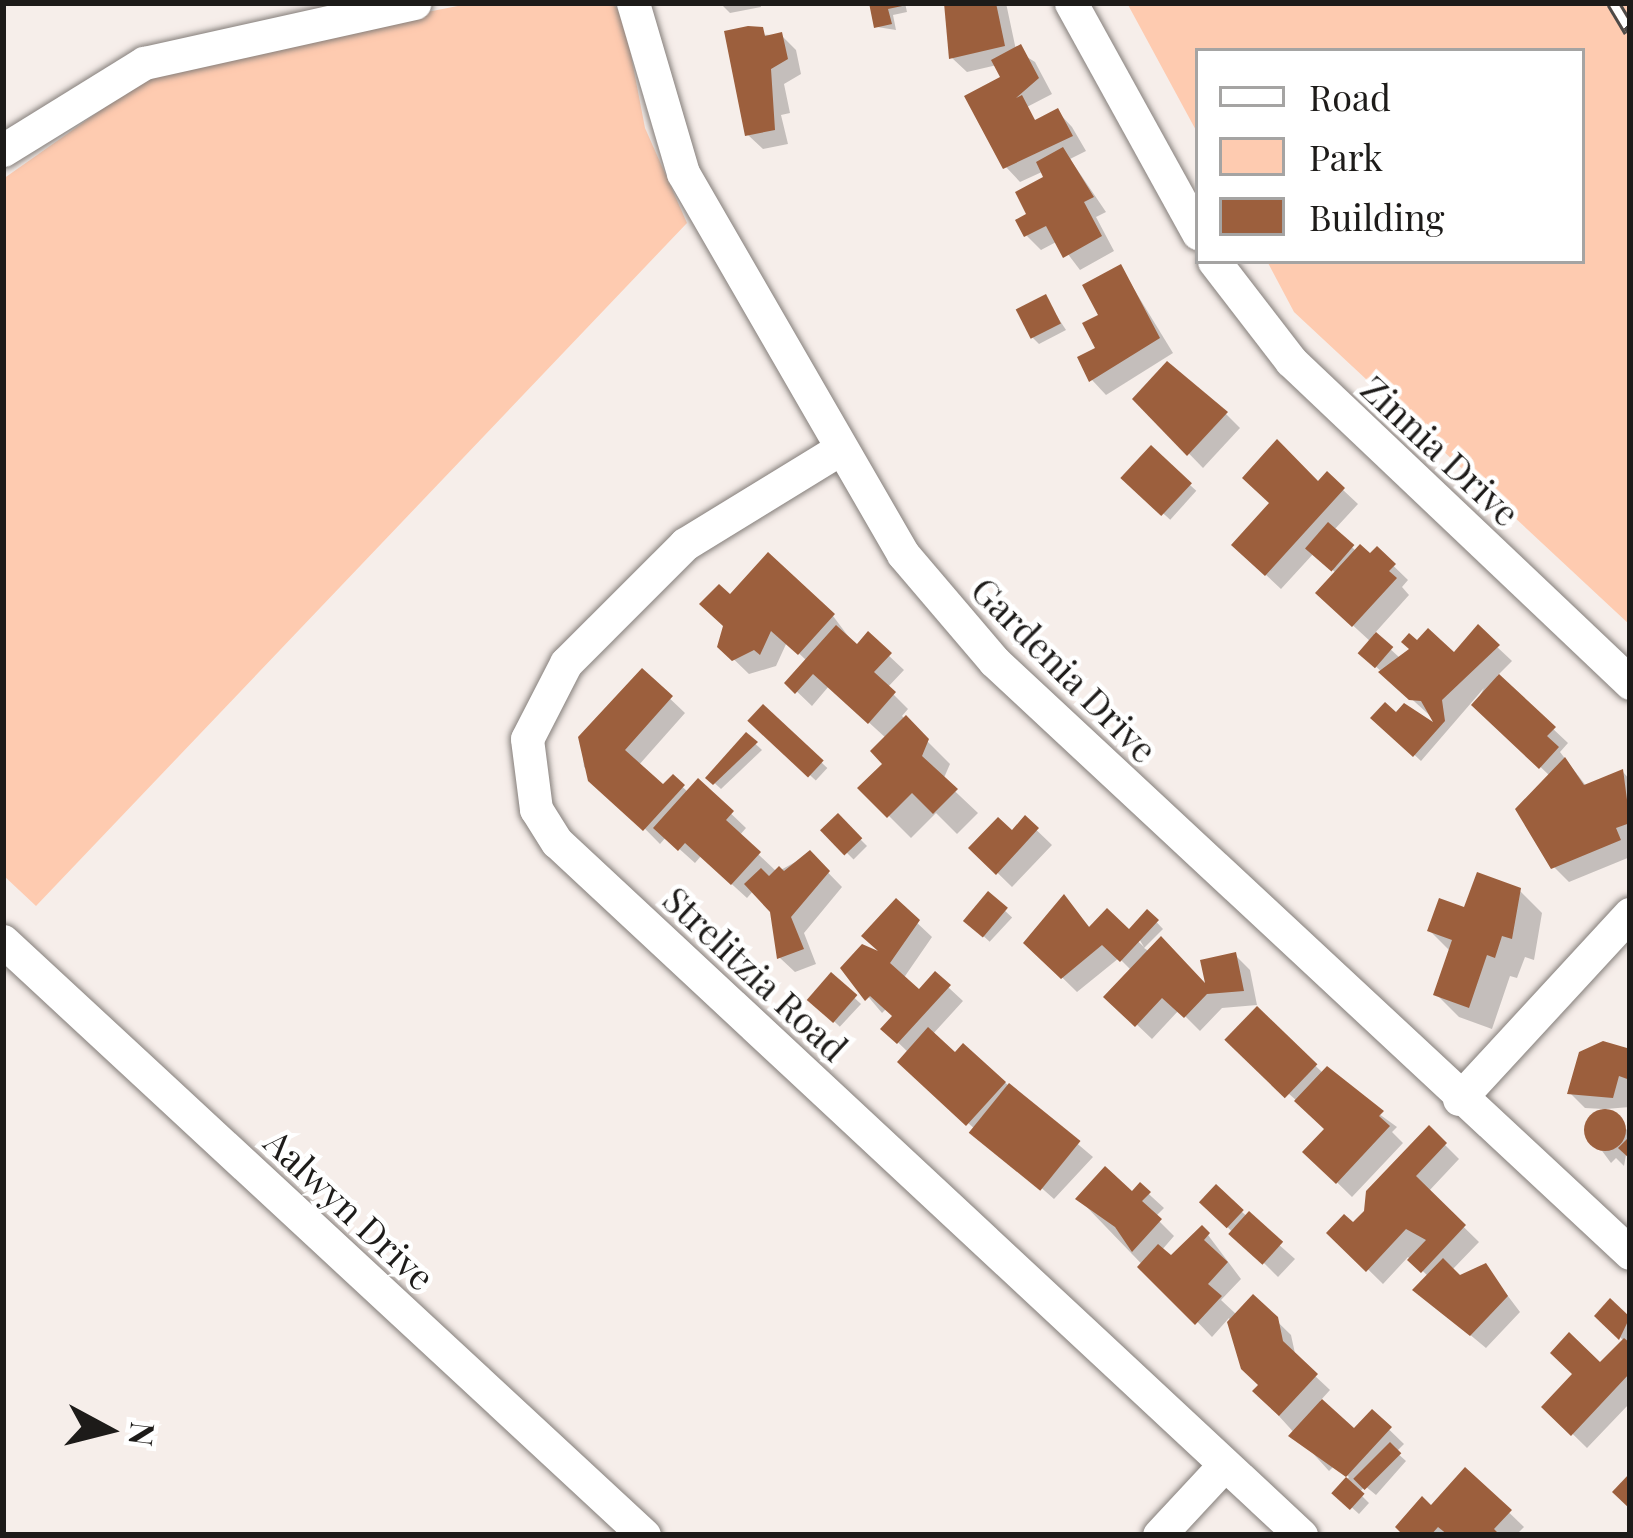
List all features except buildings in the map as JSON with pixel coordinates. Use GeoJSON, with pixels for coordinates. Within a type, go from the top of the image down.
{"type":"FeatureCollection","features":[{"type":"Feature","properties":{"kind":"street"},"geometry":{"type":"LineString","coordinates":[[3,150],[144,63],[414,3]]}},
{"type":"Feature","properties":{"kind":"street","name":"Gardenia Drive"},"geometry":{"type":"LineString","coordinates":[[633,3],[683,173],[903,554],[964,630],[1460,1100],[1630,1253]]}},
{"type":"Feature","properties":{"kind":"street"},"geometry":{"type":"LineString","coordinates":[[1071,3],[1195,227]]}},
{"type":"Feature","properties":{"kind":"street","name":"Zinnia Drive"},"geometry":{"type":"LineString","coordinates":[[1216,264],[1291,361],[1630,682]]}},
{"type":"Feature","properties":{"kind":"street","name":"Strelitzia Road"},"geometry":{"type":"LineString","coordinates":[[840,449],[685,544],[566,663],[534,711],[526,739],[536,809],[557,842],[1301,1535]]}},
{"type":"Feature","properties":{"kind":"street"},"geometry":{"type":"LineString","coordinates":[[1460,1100],[1630,914]]}},
{"type":"Feature","properties":{"kind":"street","name":"Aalwyn Drive"},"geometry":{"type":"LineString","coordinates":[[3,941],[644,1535]]}},
{"type":"Feature","properties":{"kind":"street"},"geometry":{"type":"LineString","coordinates":[[1159,1535],[1224,1465]]}},
{"type":"Feature","properties":{"kind":"green space"},"geometry":{"type":"Polygon","coordinates":[[[473,3],[613,3],[624,19],[645,128],[687,223],[36,906],[3,875],[3,179],[168,63],[473,3]]]}},
{"type":"Feature","properties":{"kind":"green space"},"geometry":{"type":"Polygon","coordinates":[[[1127,3],[1630,3],[1630,625],[1294,312],[1269,264],[1585,264],[1585,48],[1195,48],[1195,128],[1127,3]]]}},
{"type":"Feature","properties":{"kind":"railway"},"geometry":{"type":"LineString","coordinates":[[1613,3],[1630,31]]}}]}
